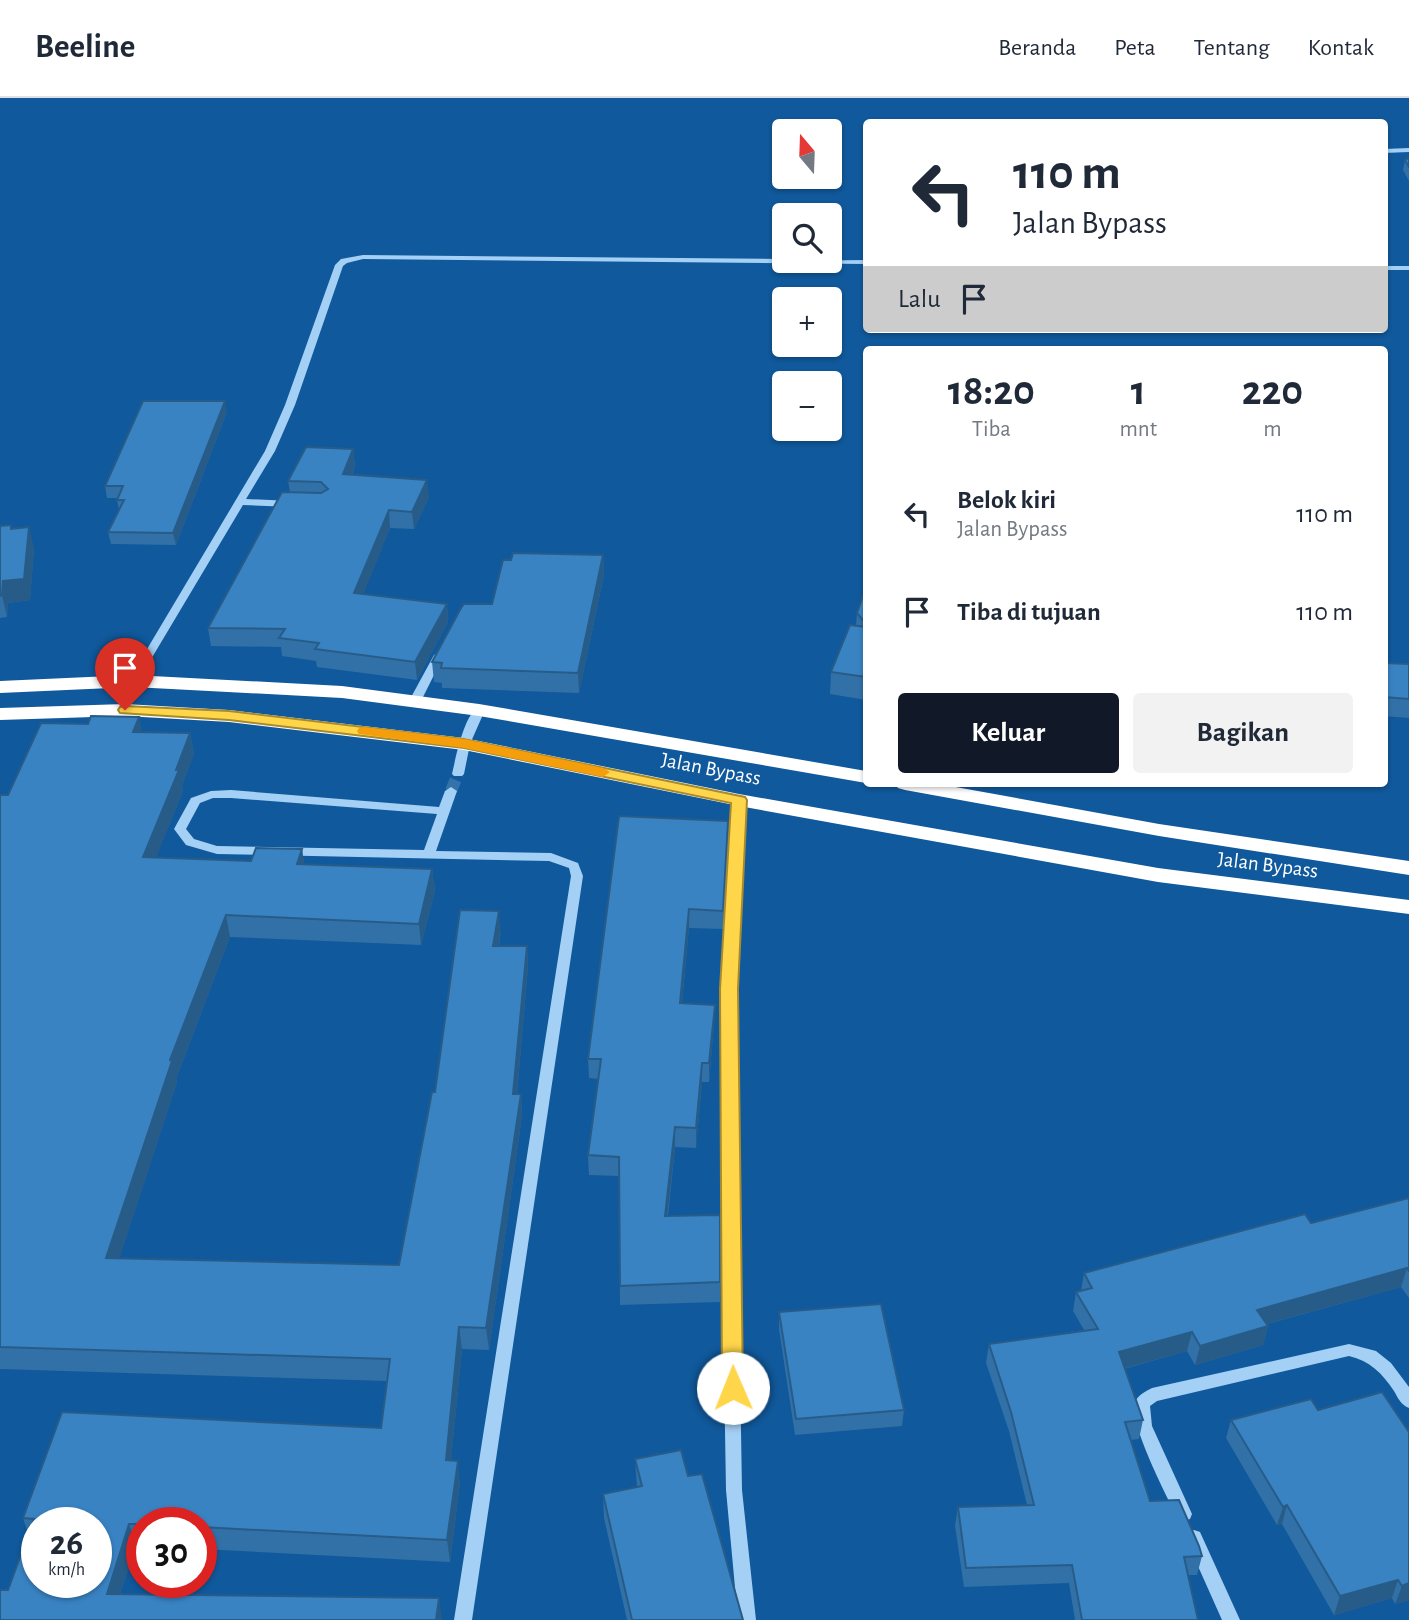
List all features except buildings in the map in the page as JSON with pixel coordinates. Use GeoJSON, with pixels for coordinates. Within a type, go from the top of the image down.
{"type":"FeatureCollection","features":[{"type":"Feature","properties":{"kind":"highway","name":"Jalan Bypass"},"geometry":{"type":"LineString","coordinates":[[0,687],[134,681],[242,685],[415,701],[863,776]]}},
{"type":"Feature","properties":{"kind":"highway","name":"Jalan Bypass"},"geometry":{"type":"LineString","coordinates":[[0,714],[125,710],[229,716],[464,744],[739,800],[1158,875],[1409,907]]}},
{"type":"Feature","properties":{"kind":"highway","name":"Jalan Bypass"},"geometry":{"type":"LineString","coordinates":[[927,787],[1159,830],[1409,868]]}},
{"type":"Feature","properties":{"kind":"street"},"geometry":{"type":"LineString","coordinates":[[1388,151],[1409,150]]}},
{"type":"Feature","properties":{"kind":"street"},"geometry":{"type":"LineString","coordinates":[[134,681],[270,451],[290,405],[339,265],[344,261],[363,257],[863,262]]}},
{"type":"Feature","properties":{"kind":"street"},"geometry":{"type":"LineString","coordinates":[[1388,268],[1409,268]]}},
{"type":"Feature","properties":{"kind":"street"},"geometry":{"type":"LineString","coordinates":[[240,502],[309,505]]}},
{"type":"Feature","properties":{"kind":"street"},"geometry":{"type":"LineString","coordinates":[[415,701],[443,647]]}},
{"type":"Feature","properties":{"kind":"street"},"geometry":{"type":"LineString","coordinates":[[458,774],[464,744],[479,710]]}},
{"type":"Feature","properties":{"kind":"street"},"geometry":{"type":"LineString","coordinates":[[429,853],[451,790]]}},
{"type":"Feature","properties":{"kind":"street"},"geometry":{"type":"LineString","coordinates":[[444,811],[231,794],[211,795],[195,801],[180,829],[183,837],[196,846],[217,850],[551,857],[574,866],[577,876],[463,1620]]}},
{"type":"Feature","properties":{"kind":"street"},"geometry":{"type":"LineString","coordinates":[[739,800],[729,989],[731,1298],[734,1490],[747,1620]]}},
{"type":"Feature","properties":{"kind":"street"},"geometry":{"type":"LineString","coordinates":[[1231,1620],[1144,1426],[1142,1404],[1152,1395],[1349,1349],[1363,1351],[1385,1364],[1409,1401]]}},
{"type":"Feature","properties":{"kind":"tunnel"},"geometry":{"type":"LineString","coordinates":[[451,791],[458,774]]}},
{"type":"Feature","properties":{"kind":"slow traffic"},"geometry":{"type":"LineString","coordinates":[[364,731],[464,744],[603,772]]}},
{"type":"Feature","properties":{"kind":"route"},"geometry":{"type":"LineString","coordinates":[[125,710],[229,716],[464,744],[739,800],[729,989],[733,1388]]}}]}
